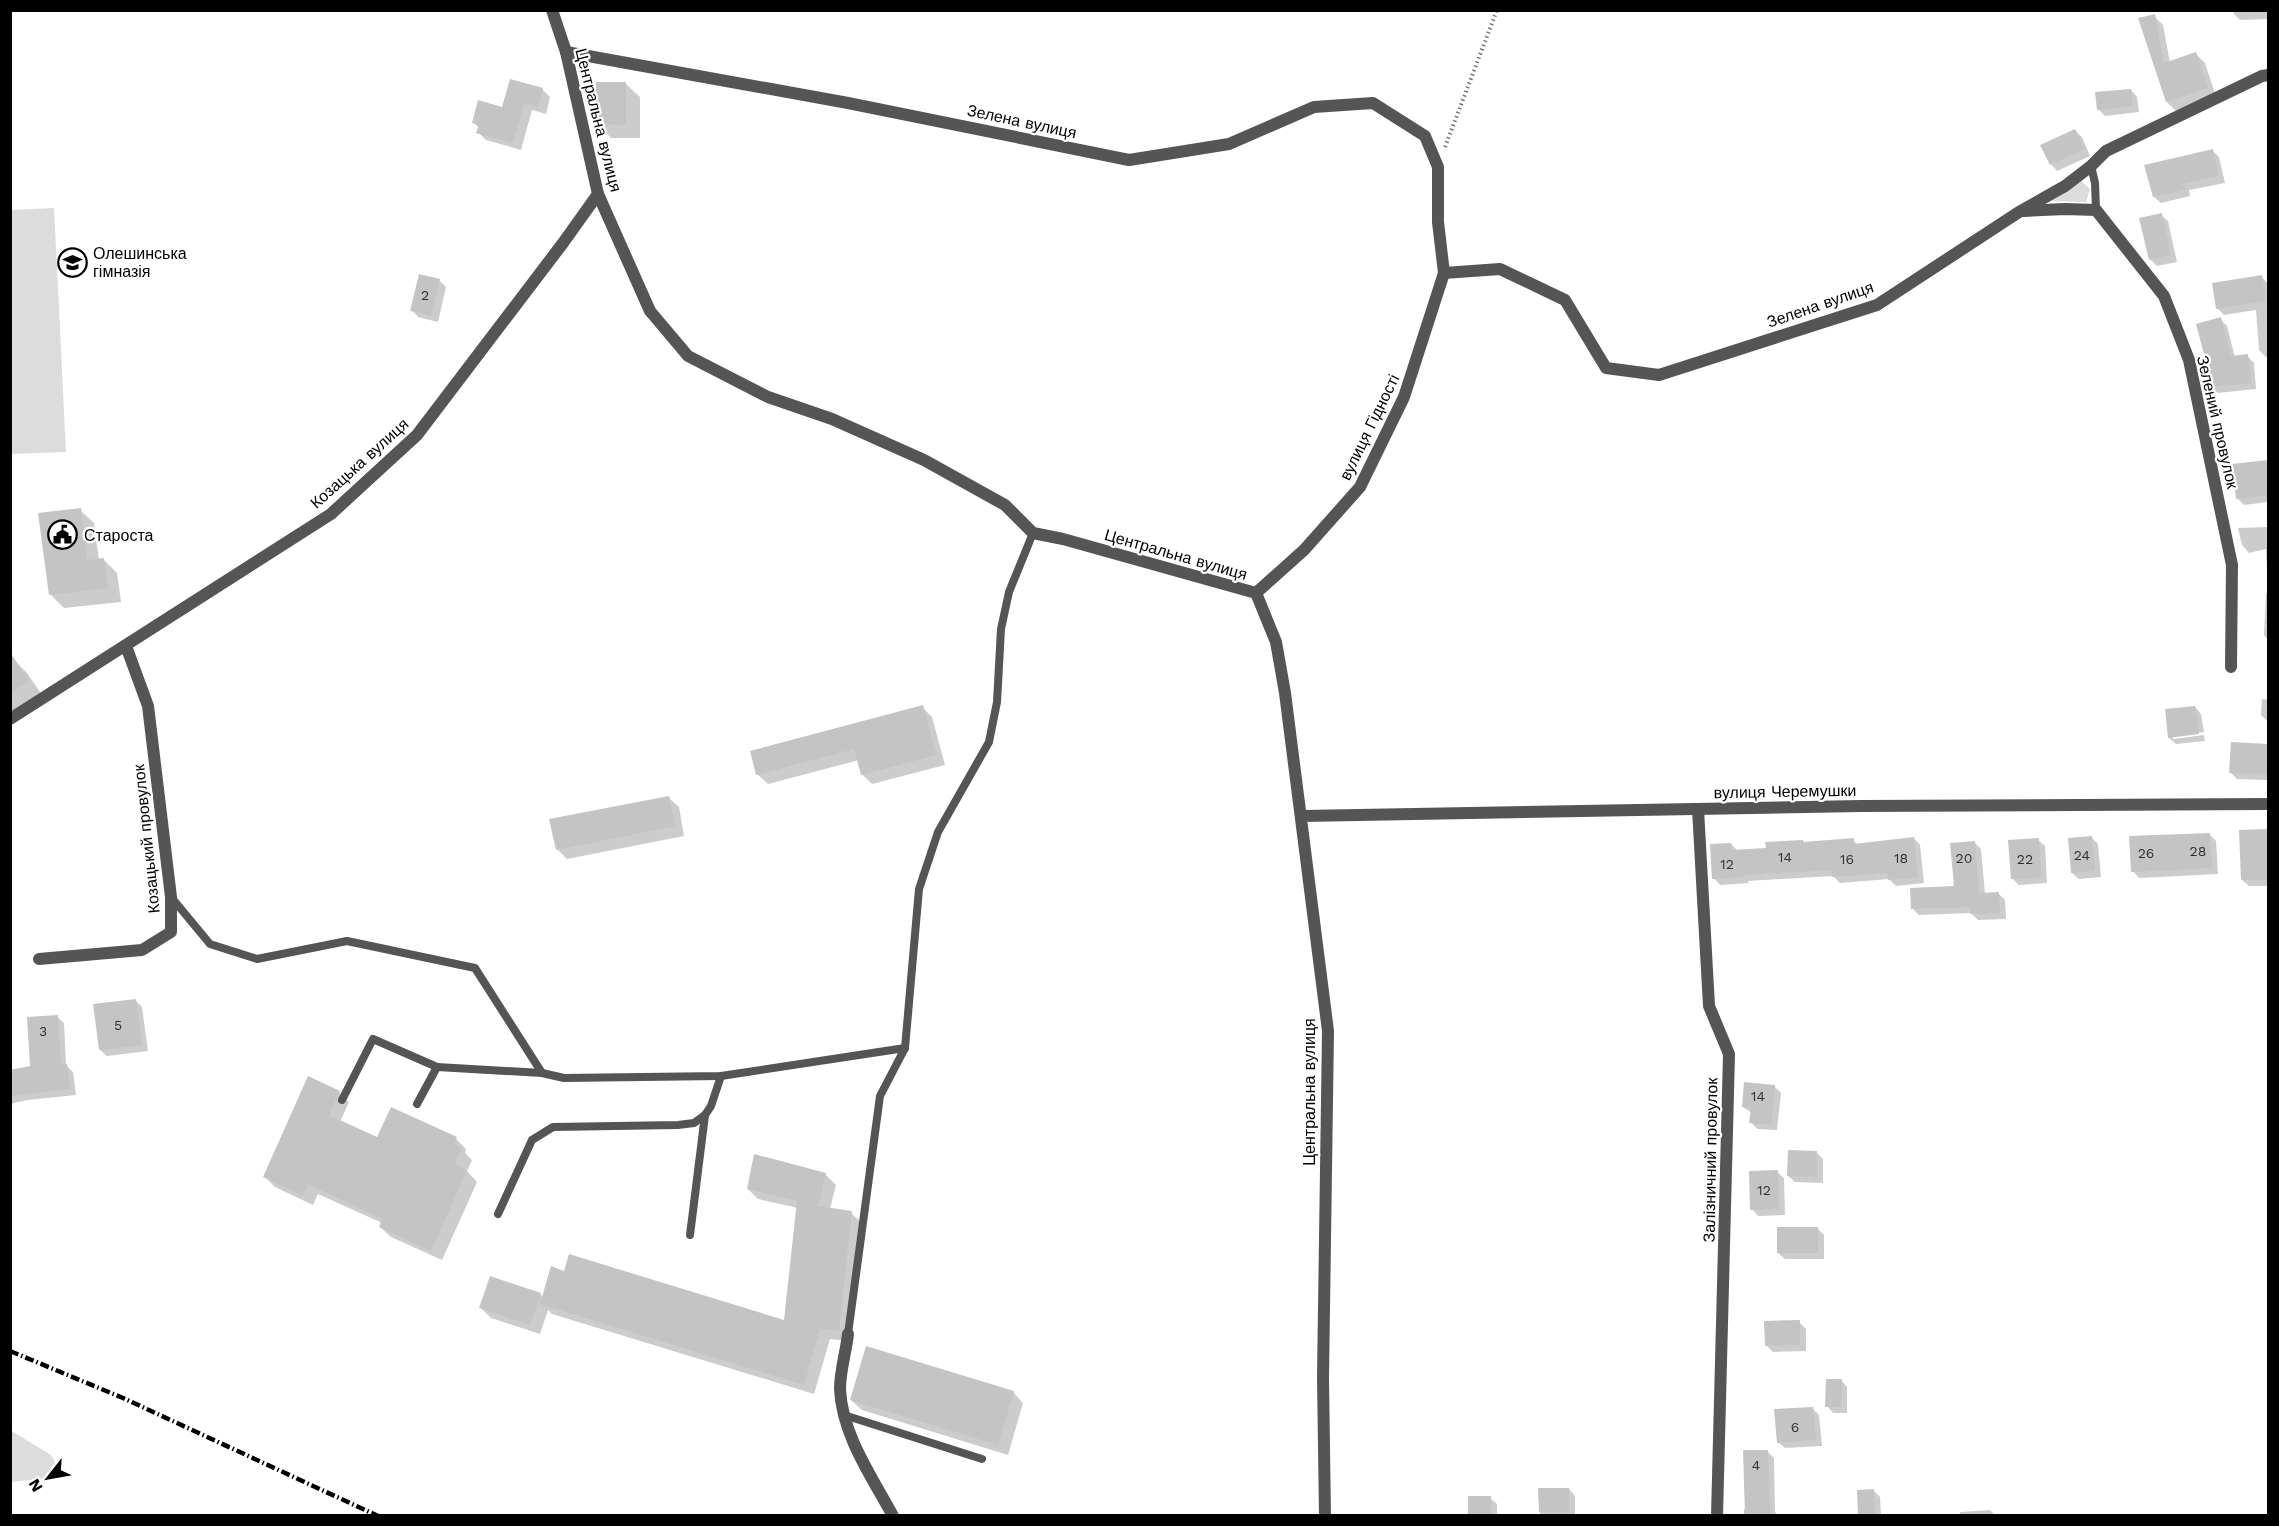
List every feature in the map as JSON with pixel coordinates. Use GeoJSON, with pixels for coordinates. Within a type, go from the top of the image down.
{"type":"FeatureCollection","features":[{"type":"Feature","properties":{"kind":"street","name":"Центральна вулиця"},"geometry":{"type":"LineString","coordinates":[[552,10],[566,52],[598,194],[650,311],[688,356],[768,397],[832,419],[924,460],[1005,505],[1033,533],[1063,539],[1256,593],[1276,642],[1302,816],[1328,1031],[1323,1378],[1325,1515]]}},
{"type":"Feature","properties":{"kind":"street","name":"Зелена вулиця"},"geometry":{"type":"LineString","coordinates":[[566,52],[848,103],[1129,160],[1229,144],[1314,107],[1373,103],[1425,136],[1438,166]]}},
{"type":"Feature","properties":{"kind":"street","name":"Зелена вулиця"},"geometry":{"type":"LineString","coordinates":[[1444,273],[1500,269],[1565,300],[1606,368],[1659,375],[1877,304],[2019,212],[2065,186],[2106,151],[2268,75]]}},
{"type":"Feature","properties":{"kind":"street","name":"вулиця Гідності"},"geometry":{"type":"LineString","coordinates":[[1256,593],[1304,550],[1360,487],[1404,398],[1444,273],[1438,222],[1438,166]]}},
{"type":"Feature","properties":{"kind":"street","name":"Козацька вулиця"},"geometry":{"type":"LineString","coordinates":[[10,719],[331,514],[417,435],[598,194]]}},
{"type":"Feature","properties":{"kind":"street"},"geometry":{"type":"LineString","coordinates":[[2019,212],[2065,208],[2096,210]]}},
{"type":"Feature","properties":{"kind":"street","name":"Зелений провулок"},"geometry":{"type":"LineString","coordinates":[[2096,210],[2164,296],[2189,360],[2232,565],[2231,667]]}},
{"type":"Feature","properties":{"kind":"street","name":"Козацький провулок"},"geometry":{"type":"LineString","coordinates":[[39,958],[142,950],[171,932],[171,897],[148,706],[126,646]]}},
{"type":"Feature","properties":{"kind":"street","name":"вулиця Черемушки"},"geometry":{"type":"LineString","coordinates":[[1302,816],[1861,806],[2268,804]]}},
{"type":"Feature","properties":{"kind":"street","name":"Залізничний провулок"},"geometry":{"type":"LineString","coordinates":[[1698,809],[1709,1006],[1729,1054],[1718,1515]]}},
{"type":"Feature","properties":{"kind":"street"},"geometry":{"type":"LineString","coordinates":[[849,1334],[840,1388],[844,1415],[856,1450],[893,1515]]}},
{"type":"Feature","properties":{"kind":"lane"},"geometry":{"type":"LineString","coordinates":[[2091,166],[2095,183],[2096,210]]}},
{"type":"Feature","properties":{"kind":"lane"},"geometry":{"type":"LineString","coordinates":[[849,1334],[880,1096],[905,1048],[919,889],[938,832],[989,742],[997,702],[1001,629],[1009,592],[1033,533]]}},
{"type":"Feature","properties":{"kind":"lane"},"geometry":{"type":"LineString","coordinates":[[171,897],[210,944],[257,959],[347,941],[475,969],[542,1073]]}},
{"type":"Feature","properties":{"kind":"lane"},"geometry":{"type":"LineString","coordinates":[[342,1100],[373,1039],[436,1067],[542,1073],[564,1078],[720,1076],[905,1048]]}},
{"type":"Feature","properties":{"kind":"lane"},"geometry":{"type":"LineString","coordinates":[[417,1104],[436,1067]]}},
{"type":"Feature","properties":{"kind":"lane"},"geometry":{"type":"LineString","coordinates":[[498,1214],[532,1140],[553,1126],[694,1123],[705,1115],[711,1106],[720,1076]]}},
{"type":"Feature","properties":{"kind":"lane"},"geometry":{"type":"LineString","coordinates":[[690,1235],[705,1115]]}},
{"type":"Feature","properties":{"kind":"lane"},"geometry":{"type":"LineString","coordinates":[[844,1415],[982,1459]]}},
{"type":"Feature","properties":{"kind":"path"},"geometry":{"type":"LineString","coordinates":[[1438,166],[1497,10]]}},
{"type":"Feature","properties":{"kind":"shaded area"},"geometry":{"type":"Polygon","coordinates":[[[2081,181],[2090,189],[2086,202],[2052,201],[2081,181]]]}},
{"type":"Feature","properties":{"kind":"shaded area"},"geometry":{"type":"Polygon","coordinates":[[[54,208],[66,452],[11,454],[11,210],[54,208]]]}},
{"type":"Feature","properties":{"kind":"shaded area"},"geometry":{"type":"Polygon","coordinates":[[[10,1430],[51,1455],[56,1464],[42,1479],[11,1482],[10,1430]]]}},
{"type":"Feature","properties":{"kind":"building"},"geometry":{"type":"Polygon","coordinates":[[[2155,14],[2164,63],[2196,52],[2208,88],[2166,102],[2138,18],[2155,14]]]}},
{"type":"Feature","properties":{"kind":"building"},"geometry":{"type":"Polygon","coordinates":[[[510,79],[543,88],[538,107],[524,103],[513,143],[476,133],[479,125],[472,123],[478,100],[502,107],[510,79]]]}},
{"type":"Feature","properties":{"kind":"building"},"geometry":{"type":"Polygon","coordinates":[[[596,82],[626,82],[626,125],[596,124],[596,82]]]}},
{"type":"Feature","properties":{"kind":"building"},"geometry":{"type":"Polygon","coordinates":[[[2131,89],[2133,106],[2097,110],[2095,92],[2131,89]]]}},
{"type":"Feature","properties":{"kind":"building"},"geometry":{"type":"Polygon","coordinates":[[[2075,129],[2085,149],[2050,165],[2040,145],[2075,129]]]}},
{"type":"Feature","properties":{"kind":"building"},"geometry":{"type":"Polygon","coordinates":[[[2213,149],[2219,176],[2183,184],[2185,190],[2153,197],[2144,165],[2213,149]]]}},
{"type":"Feature","properties":{"kind":"building"},"geometry":{"type":"Polygon","coordinates":[[[2162,213],[2171,255],[2149,260],[2139,218],[2162,213]]]}},
{"type":"Feature","properties":{"kind":"building"},"geometry":{"type":"Polygon","coordinates":[[[419,274],[440,279],[431,316],[410,311],[419,274]]]}},
{"type":"Feature","properties":{"kind":"building"},"geometry":{"type":"Polygon","coordinates":[[[2262,275],[2266,301],[2216,309],[2212,283],[2262,275]]]}},
{"type":"Feature","properties":{"kind":"building"},"geometry":{"type":"Polygon","coordinates":[[[2221,317],[2231,356],[2248,354],[2251,383],[2210,387],[2208,369],[2196,324],[2221,317]]]}},
{"type":"Feature","properties":{"kind":"building"},"geometry":{"type":"Polygon","coordinates":[[[2268,460],[2268,495],[2236,499],[2232,464],[2268,460]]]}},
{"type":"Feature","properties":{"kind":"building","name":"Староста"},"geometry":{"type":"Polygon","coordinates":[[[81,508],[87,560],[104,558],[108,588],[49,595],[38,513],[81,508]]]}},
{"type":"Feature","properties":{"kind":"building"},"geometry":{"type":"Polygon","coordinates":[[[10,652],[29,681],[10,693],[10,652]]]}},
{"type":"Feature","properties":{"kind":"building"},"geometry":{"type":"Polygon","coordinates":[[[923,705],[936,755],[861,775],[854,749],[756,775],[750,751],[923,705]]]}},
{"type":"Feature","properties":{"kind":"building"},"geometry":{"type":"Polygon","coordinates":[[[2195,706],[2199,734],[2168,738],[2165,709],[2195,706]]]}},
{"type":"Feature","properties":{"kind":"building"},"geometry":{"type":"Polygon","coordinates":[[[2231,742],[2268,744],[2268,774],[2229,773],[2231,742]]]}},
{"type":"Feature","properties":{"kind":"building"},"geometry":{"type":"Polygon","coordinates":[[[669,796],[675,826],[556,850],[549,819],[669,796]]]}},
{"type":"Feature","properties":{"kind":"building"},"geometry":{"type":"Polygon","coordinates":[[[2268,829],[2268,880],[2241,880],[2239,830],[2268,829]]]}},
{"type":"Feature","properties":{"kind":"building"},"geometry":{"type":"Polygon","coordinates":[[[2210,833],[2212,868],[2131,872],[2129,836],[2210,833]]]}},
{"type":"Feature","properties":{"kind":"building"},"geometry":{"type":"Polygon","coordinates":[[[2092,836],[2095,871],[2071,873],[2068,838],[2092,836]]]}},
{"type":"Feature","properties":{"kind":"building"},"geometry":{"type":"Polygon","coordinates":[[[1914,837],[1918,877],[1888,880],[1887,873],[1832,877],[1831,870],[1712,879],[1710,844],[1731,843],[1732,850],[1766,848],[1765,842],[1854,838],[1854,844],[1914,837]]]}},
{"type":"Feature","properties":{"kind":"building"},"geometry":{"type":"Polygon","coordinates":[[[2039,838],[2041,877],[2011,879],[2008,840],[2039,838]]]}},
{"type":"Feature","properties":{"kind":"building"},"geometry":{"type":"Polygon","coordinates":[[[1975,841],[1979,893],[1999,892],[2000,913],[1970,914],[1970,907],[1911,909],[1910,888],[1954,886],[1950,843],[1975,841]]]}},
{"type":"Feature","properties":{"kind":"building"},"geometry":{"type":"Polygon","coordinates":[[[136,999],[142,1045],[99,1050],[93,1004],[136,999]]]}},
{"type":"Feature","properties":{"kind":"building"},"geometry":{"type":"Polygon","coordinates":[[[58,1015],[61,1065],[67,1064],[70,1089],[10,1096],[10,1070],[30,1066],[27,1017],[58,1015]]]}},
{"type":"Feature","properties":{"kind":"building"},"geometry":{"type":"Polygon","coordinates":[[[308,1076],[340,1091],[329,1115],[377,1137],[391,1107],[457,1137],[454,1144],[462,1148],[455,1164],[467,1170],[431,1251],[379,1227],[382,1219],[308,1184],[303,1196],[263,1177],[308,1076]]]}},
{"type":"Feature","properties":{"kind":"building"},"geometry":{"type":"Polygon","coordinates":[[[1744,1082],[1775,1085],[1771,1125],[1749,1123],[1751,1108],[1742,1107],[1744,1082]]]}},
{"type":"Feature","properties":{"kind":"building"},"geometry":{"type":"Polygon","coordinates":[[[1788,1150],[1817,1151],[1817,1177],[1787,1176],[1788,1150]]]}},
{"type":"Feature","properties":{"kind":"building"},"geometry":{"type":"Polygon","coordinates":[[[754,1154],[826,1173],[818,1206],[852,1211],[839,1331],[820,1329],[804,1385],[540,1304],[551,1266],[564,1271],[569,1254],[784,1320],[797,1201],[747,1189],[754,1154]]]}},
{"type":"Feature","properties":{"kind":"building"},"geometry":{"type":"Polygon","coordinates":[[[1778,1170],[1779,1209],[1750,1210],[1749,1171],[1778,1170]]]}},
{"type":"Feature","properties":{"kind":"building"},"geometry":{"type":"Polygon","coordinates":[[[1777,1227],[1818,1227],[1818,1253],[1777,1253],[1777,1227]]]}},
{"type":"Feature","properties":{"kind":"building"},"geometry":{"type":"Polygon","coordinates":[[[490,1276],[541,1293],[530,1325],[479,1308],[490,1276]]]}},
{"type":"Feature","properties":{"kind":"building"},"geometry":{"type":"Polygon","coordinates":[[[1800,1320],[1800,1345],[1765,1346],[1764,1321],[1800,1320]]]}},
{"type":"Feature","properties":{"kind":"building"},"geometry":{"type":"Polygon","coordinates":[[[866,1346],[1014,1391],[998,1445],[850,1400],[866,1346]]]}},
{"type":"Feature","properties":{"kind":"building"},"geometry":{"type":"Polygon","coordinates":[[[1826,1379],[1842,1379],[1841,1407],[1825,1407],[1826,1379]]]}},
{"type":"Feature","properties":{"kind":"building"},"geometry":{"type":"Polygon","coordinates":[[[1813,1407],[1816,1440],[1777,1443],[1774,1409],[1813,1407]]]}},
{"type":"Feature","properties":{"kind":"building"},"geometry":{"type":"Polygon","coordinates":[[[1743,1450],[1768,1450],[1770,1515],[1745,1515],[1743,1450]]]}},
{"type":"Feature","properties":{"kind":"building"},"geometry":{"type":"Polygon","coordinates":[[[1538,1488],[1569,1488],[1569,1512],[1539,1512],[1538,1488]]]}},
{"type":"Feature","properties":{"kind":"building"},"geometry":{"type":"Polygon","coordinates":[[[1874,1489],[1875,1515],[1858,1515],[1857,1490],[1874,1489]]]}},
{"type":"Feature","properties":{"kind":"building"},"geometry":{"type":"Polygon","coordinates":[[[1468,1496],[1491,1496],[1491,1515],[1468,1515],[1468,1496]]]}},
{"type":"Feature","properties":{"kind":"railway"},"geometry":{"type":"LineString","coordinates":[[10,1351],[123,1398],[378,1516]]}},
{"type":"Feature","properties":{"kind":"place","name":"Олешинська гімназія"},"geometry":{"type":"Point","coordinates":[72,262]}},
{"type":"Feature","properties":{"kind":"place","name":"Староста"},"geometry":{"type":"Point","coordinates":[63,535]}}]}
